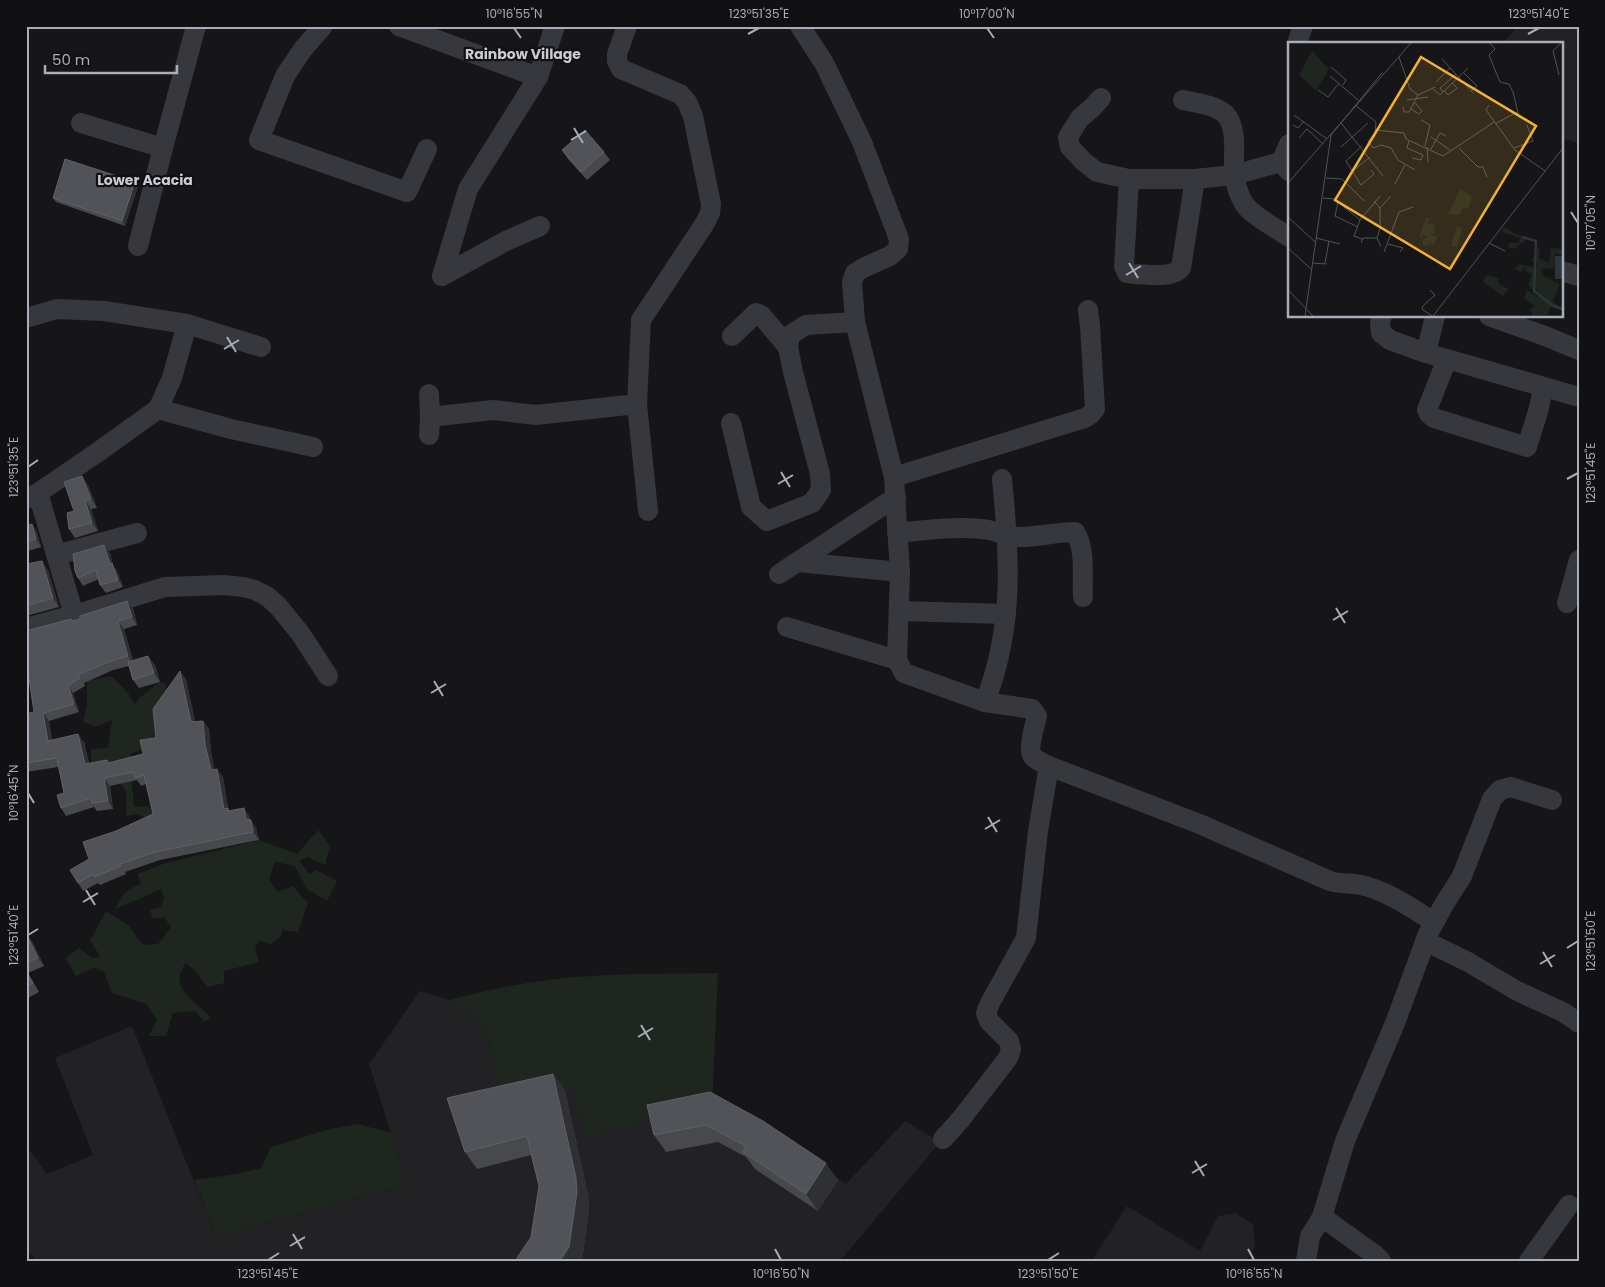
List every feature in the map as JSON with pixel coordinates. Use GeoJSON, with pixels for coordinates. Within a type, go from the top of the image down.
{"type":"FeatureCollection","features":[{"type":"Feature","properties":{"kind":"street"},"geometry":{"type":"LineString","coordinates":[[138,246],[196,26]]}},
{"type":"Feature","properties":{"kind":"street"},"geometry":{"type":"LineString","coordinates":[[324,26],[303,50],[285,76],[259,140],[407,192],[427,149]]}},
{"type":"Feature","properties":{"kind":"street"},"geometry":{"type":"LineString","coordinates":[[399,26],[538,77]]}},
{"type":"Feature","properties":{"kind":"street"},"geometry":{"type":"LineString","coordinates":[[540,226],[506,241],[442,276],[468,189],[538,77],[555,26]]}},
{"type":"Feature","properties":{"kind":"street"},"geometry":{"type":"LineString","coordinates":[[628,26],[617,62],[621,69],[680,94],[687,102],[693,116],[711,204],[710,213],[705,223],[641,320],[637,404],[648,511]]}},
{"type":"Feature","properties":{"kind":"street"},"geometry":{"type":"LineString","coordinates":[[800,26],[824,63],[862,142],[899,239],[898,249],[890,256],[855,273],[852,282],[855,322],[894,477],[900,572],[897,660],[904,673],[985,702],[1032,709],[1037,716],[1030,750],[1038,761],[1202,825],[1330,882],[1362,886],[1398,899],[1434,922]]}},
{"type":"Feature","properties":{"kind":"street"},"geometry":{"type":"LineString","coordinates":[[1298,42],[1303,26]]}},
{"type":"Feature","properties":{"kind":"street"},"geometry":{"type":"LineString","coordinates":[[1101,98],[1080,118],[1068,137],[1070,147],[1097,172],[1129,179],[1194,179],[1234,175],[1286,159]]}},
{"type":"Feature","properties":{"kind":"street"},"geometry":{"type":"LineString","coordinates":[[1183,100],[1216,108],[1226,116],[1231,125],[1234,140],[1234,175],[1244,203],[1258,217],[1288,236]]}},
{"type":"Feature","properties":{"kind":"street"},"geometry":{"type":"LineString","coordinates":[[81,123],[163,148]]}},
{"type":"Feature","properties":{"kind":"street"},"geometry":{"type":"LineString","coordinates":[[1129,179],[1124,266],[1127,272],[1133,274],[1171,275],[1182,268],[1194,179]]}},
{"type":"Feature","properties":{"kind":"street"},"geometry":{"type":"LineString","coordinates":[[1562,271],[1579,276]]}},
{"type":"Feature","properties":{"kind":"street"},"geometry":{"type":"LineString","coordinates":[[26,318],[57,309],[104,311],[187,324],[261,348]]}},
{"type":"Feature","properties":{"kind":"street"},"geometry":{"type":"LineString","coordinates":[[894,477],[1085,418],[1091,414],[1095,409],[1088,310]]}},
{"type":"Feature","properties":{"kind":"street"},"geometry":{"type":"LineString","coordinates":[[732,336],[756,313],[761,315],[788,347]]}},
{"type":"Feature","properties":{"kind":"street"},"geometry":{"type":"LineString","coordinates":[[1381,318],[1381,333],[1390,340],[1426,353],[1579,397]]}},
{"type":"Feature","properties":{"kind":"street"},"geometry":{"type":"LineString","coordinates":[[1426,353],[1435,318]]}},
{"type":"Feature","properties":{"kind":"street"},"geometry":{"type":"LineString","coordinates":[[1494,318],[1579,350]]}},
{"type":"Feature","properties":{"kind":"street"},"geometry":{"type":"LineString","coordinates":[[731,422],[751,507],[757,514],[767,521],[812,503],[821,490],[820,474],[793,372],[788,347],[790,336],[806,324],[855,322]]}},
{"type":"Feature","properties":{"kind":"street"},"geometry":{"type":"LineString","coordinates":[[74,616],[56,555],[32,496],[158,409],[172,378],[187,324]]}},
{"type":"Feature","properties":{"kind":"street"},"geometry":{"type":"LineString","coordinates":[[1448,359],[1427,410],[1429,414],[1434,418],[1527,448],[1540,408],[1543,387]]}},
{"type":"Feature","properties":{"kind":"street"},"geometry":{"type":"LineString","coordinates":[[429,394],[430,426],[493,410],[536,414],[637,404]]}},
{"type":"Feature","properties":{"kind":"street"},"geometry":{"type":"LineString","coordinates":[[158,409],[231,429],[313,447]]}},
{"type":"Feature","properties":{"kind":"street"},"geometry":{"type":"LineString","coordinates":[[985,702],[1000,658],[1006,614],[1008,535],[1002,479]]}},
{"type":"Feature","properties":{"kind":"street"},"geometry":{"type":"LineString","coordinates":[[779,574],[896,497]]}},
{"type":"Feature","properties":{"kind":"street"},"geometry":{"type":"LineString","coordinates":[[897,534],[930,529],[996,530],[1008,535],[1024,537],[1075,532],[1080,544],[1083,597]]}},
{"type":"Feature","properties":{"kind":"street"},"geometry":{"type":"LineString","coordinates":[[56,555],[138,533]]}},
{"type":"Feature","properties":{"kind":"street"},"geometry":{"type":"LineString","coordinates":[[1567,603],[1576,582],[1579,560]]}},
{"type":"Feature","properties":{"kind":"street"},"geometry":{"type":"LineString","coordinates":[[798,562],[900,572]]}},
{"type":"Feature","properties":{"kind":"street"},"geometry":{"type":"LineString","coordinates":[[26,628],[74,616],[165,587],[224,585],[243,587],[268,596],[278,606],[300,633],[328,676]]}},
{"type":"Feature","properties":{"kind":"street"},"geometry":{"type":"LineString","coordinates":[[899,611],[1006,614]]}},
{"type":"Feature","properties":{"kind":"street"},"geometry":{"type":"LineString","coordinates":[[787,627],[897,660]]}},
{"type":"Feature","properties":{"kind":"street"},"geometry":{"type":"LineString","coordinates":[[943,1139],[961,1119],[1008,1058],[1011,1049],[1009,1042],[989,1021],[986,1012],[1026,938],[1038,831],[1049,766]]}},
{"type":"Feature","properties":{"kind":"street"},"geometry":{"type":"LineString","coordinates":[[1306,1261],[1310,1236],[1322,1217],[1345,1141],[1394,1023],[1425,941],[1443,906],[1462,876],[1492,798],[1500,790],[1511,787],[1552,800]]}},
{"type":"Feature","properties":{"kind":"street"},"geometry":{"type":"LineString","coordinates":[[1425,941],[1468,962],[1517,991],[1563,1012],[1579,1023]]}},
{"type":"Feature","properties":{"kind":"street"},"geometry":{"type":"LineString","coordinates":[[1529,1261],[1569,1205]]}},
{"type":"Feature","properties":{"kind":"street"},"geometry":{"type":"LineString","coordinates":[[1322,1217],[1376,1255],[1381,1261]]}},
{"type":"Feature","properties":{"kind":"shaded area"},"geometry":{"type":"Polygon","coordinates":[[[1519,26],[1579,26],[1579,143],[1562,138],[1562,42],[1504,42],[1519,26]]]}},
{"type":"Feature","properties":{"kind":"shaded area"},"geometry":{"type":"Polygon","coordinates":[[[112,676],[128,693],[135,705],[138,699],[160,682],[166,684],[170,732],[146,748],[130,754],[134,807],[148,806],[160,817],[159,824],[137,814],[126,816],[126,792],[117,778],[91,764],[91,749],[108,748],[112,720],[95,727],[83,721],[87,706],[87,681],[112,676]]]}},
{"type":"Feature","properties":{"kind":"shaded area"},"geometry":{"type":"Polygon","coordinates":[[[318,830],[330,846],[325,865],[307,857],[300,861],[309,874],[316,870],[337,881],[327,901],[307,889],[295,866],[275,862],[269,879],[277,892],[293,886],[308,903],[298,932],[282,930],[281,937],[271,944],[259,941],[255,948],[259,962],[224,971],[224,983],[208,987],[192,967],[185,963],[181,971],[181,986],[191,999],[212,1018],[204,1021],[195,1011],[173,1013],[166,1036],[149,1036],[157,1020],[147,1004],[112,993],[104,972],[94,967],[76,976],[65,958],[79,948],[93,958],[101,957],[90,941],[106,911],[128,925],[143,945],[158,944],[171,927],[164,917],[153,919],[150,910],[161,907],[164,898],[161,889],[115,909],[124,893],[141,883],[137,874],[163,864],[259,840],[297,854],[318,830]]]}},
{"type":"Feature","properties":{"kind":"shaded area"},"geometry":{"type":"Polygon","coordinates":[[[718,973],[712,1104],[586,1136],[574,1089],[500,1105],[489,1038],[472,1017],[449,1000],[538,981],[574,977],[623,974],[718,973]]]}},
{"type":"Feature","properties":{"kind":"shaded area"},"geometry":{"type":"Polygon","coordinates":[[[420,991],[449,1000],[472,1017],[489,1038],[500,1105],[574,1088],[659,1118],[774,1135],[846,1184],[905,1121],[940,1142],[840,1261],[34,1261],[34,1255],[26,1255],[26,1145],[47,1174],[93,1155],[55,1058],[132,1026],[216,1237],[406,1185],[369,1064],[420,991]]]}},
{"type":"Feature","properties":{"kind":"shaded area"},"geometry":{"type":"Polygon","coordinates":[[[358,1124],[391,1133],[406,1185],[216,1237],[194,1180],[261,1168],[271,1147],[330,1129],[358,1124]]]}},
{"type":"Feature","properties":{"kind":"shaded area"},"geometry":{"type":"Polygon","coordinates":[[[1127,1206],[1200,1251],[1218,1216],[1236,1213],[1253,1225],[1255,1247],[1246,1261],[1096,1261],[1093,1259],[1127,1206]]]}},
{"type":"Feature","properties":{"kind":"building"},"geometry":{"type":"Polygon","coordinates":[[[585,130],[604,152],[581,172],[562,150],[585,130]]]}},
{"type":"Feature","properties":{"kind":"building"},"geometry":{"type":"Polygon","coordinates":[[[65,159],[135,182],[122,221],[53,198],[65,159]]]}},
{"type":"Feature","properties":{"kind":"building"},"geometry":{"type":"Polygon","coordinates":[[[82,476],[91,499],[85,500],[92,523],[69,529],[67,513],[74,511],[64,482],[82,476]]]}},
{"type":"Feature","properties":{"kind":"building"},"geometry":{"type":"Polygon","coordinates":[[[32,524],[36,539],[26,542],[26,526],[32,524]]]}},
{"type":"Feature","properties":{"kind":"building"},"geometry":{"type":"Polygon","coordinates":[[[104,545],[118,580],[100,585],[96,570],[78,578],[75,571],[73,554],[104,545]]]}},
{"type":"Feature","properties":{"kind":"building"},"geometry":{"type":"Polygon","coordinates":[[[42,561],[53,598],[26,606],[26,564],[42,561]]]}},
{"type":"Feature","properties":{"kind":"building"},"geometry":{"type":"Polygon","coordinates":[[[127,601],[132,617],[118,621],[128,656],[78,675],[80,678],[68,685],[74,704],[43,713],[48,741],[78,734],[85,764],[107,760],[108,763],[143,754],[140,740],[156,738],[153,709],[180,671],[191,722],[203,721],[205,744],[211,770],[217,769],[224,809],[228,808],[228,811],[244,808],[246,819],[251,820],[253,832],[155,852],[120,864],[121,866],[94,877],[93,874],[78,883],[70,870],[89,859],[83,842],[116,831],[153,814],[144,775],[135,778],[133,772],[104,778],[108,801],[92,803],[91,798],[61,808],[57,795],[64,793],[57,758],[26,763],[26,714],[34,712],[28,671],[26,672],[26,631],[71,619],[72,621],[80,619],[80,616],[127,601]]]}},
{"type":"Feature","properties":{"kind":"building"},"geometry":{"type":"Polygon","coordinates":[[[148,656],[154,673],[133,680],[128,662],[148,656]]]}},
{"type":"Feature","properties":{"kind":"building"},"geometry":{"type":"Polygon","coordinates":[[[26,935],[38,958],[26,963],[26,935]]]}},
{"type":"Feature","properties":{"kind":"building"},"geometry":{"type":"Polygon","coordinates":[[[26,973],[33,983],[26,987],[26,973]]]}},
{"type":"Feature","properties":{"kind":"building"},"geometry":{"type":"Polygon","coordinates":[[[553,1074],[576,1178],[577,1192],[569,1247],[560,1261],[515,1261],[531,1237],[539,1186],[527,1136],[465,1152],[447,1098],[553,1074]]]}},
{"type":"Feature","properties":{"kind":"building"},"geometry":{"type":"Polygon","coordinates":[[[710,1092],[763,1121],[826,1163],[806,1194],[743,1152],[746,1146],[706,1125],[654,1135],[647,1105],[710,1092]]]}},
{"type":"Feature","properties":{"kind":"district","name":"Rainbow Village"},"geometry":{"type":"Point","coordinates":[523,54]}},
{"type":"Feature","properties":{"kind":"district","name":"Lower Acacia"},"geometry":{"type":"Point","coordinates":[145,180]}}]}
